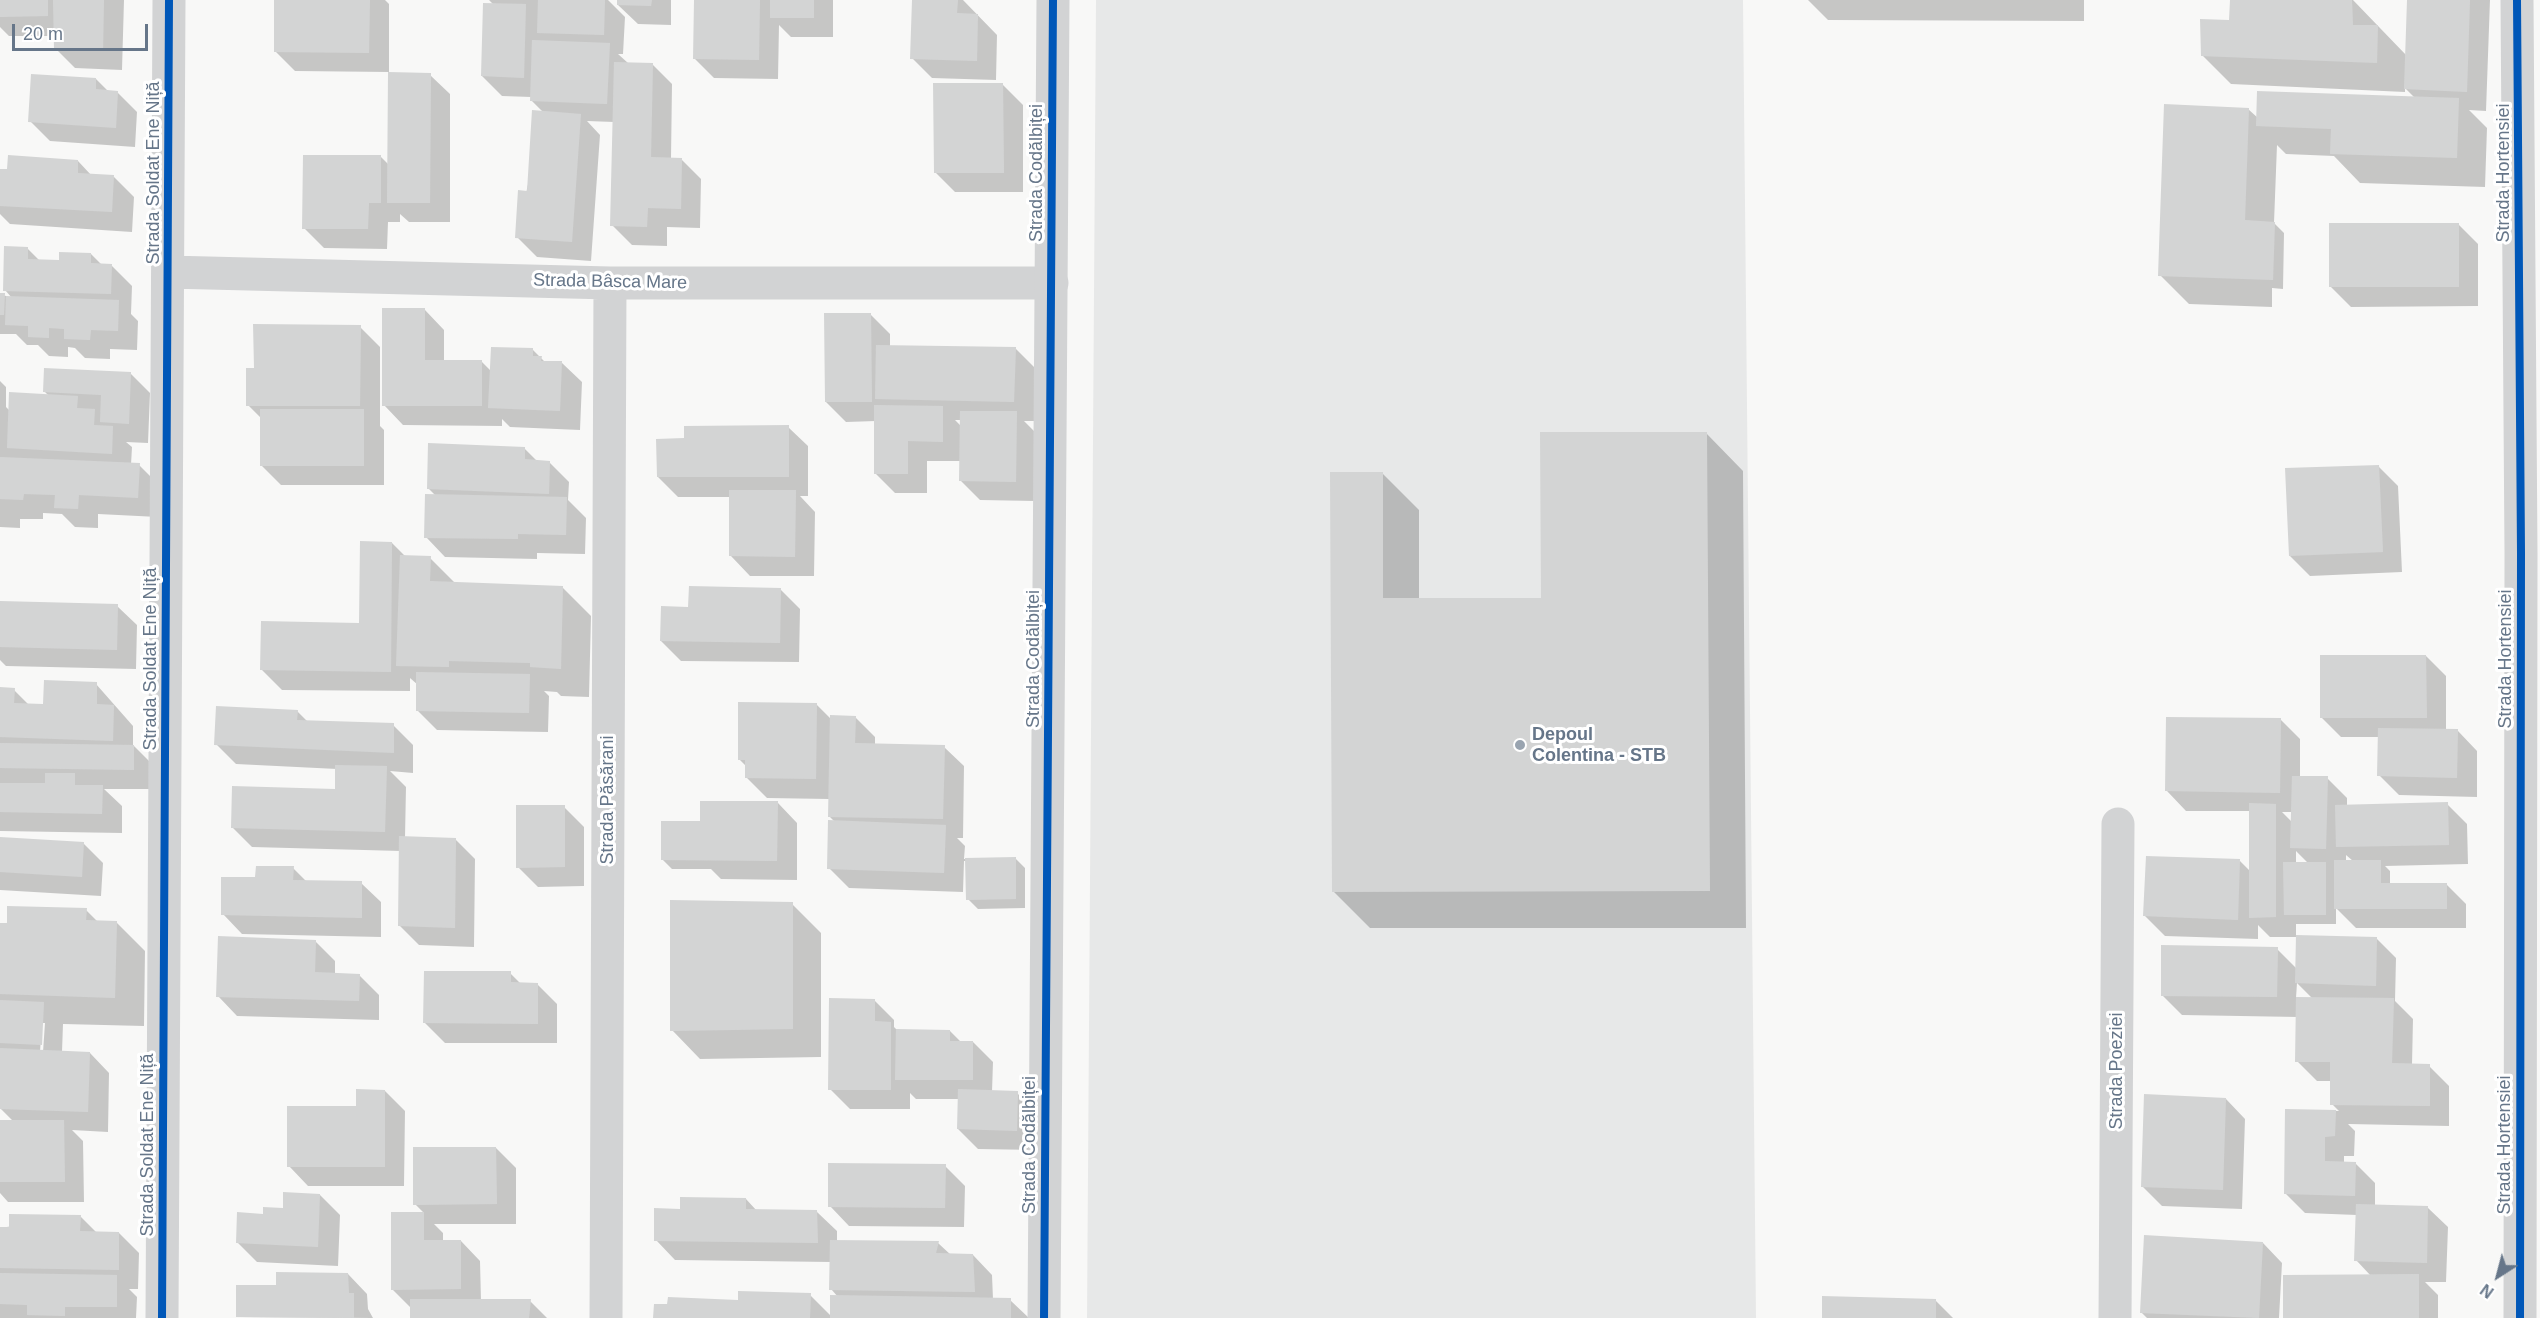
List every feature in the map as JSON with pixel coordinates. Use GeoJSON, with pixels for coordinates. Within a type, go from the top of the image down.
{"type":"FeatureCollection","features":[{"type":"Feature","properties":{"kind":"street","name":"Strada Soldat Ene Niță"},"geometry":{"type":"LineString","coordinates":[[162,1318],[169,0]]}},
{"type":"Feature","properties":{"kind":"street","name":"Strada Codălbiței"},"geometry":{"type":"LineString","coordinates":[[1044,1318],[1053,0]]}},
{"type":"Feature","properties":{"kind":"street","name":"Strada Hortensiei"},"geometry":{"type":"LineString","coordinates":[[2517,0],[2530,190],[2530,553],[2520,1318]]}},
{"type":"Feature","properties":{"kind":"street","name":"Strada Bâsca Mare"},"geometry":{"type":"LineString","coordinates":[[168,272],[610,283],[1052,283]]}},
{"type":"Feature","properties":{"kind":"street","name":"Strada Păsărani"},"geometry":{"type":"LineString","coordinates":[[606,1318],[610,283]]}},
{"type":"Feature","properties":{"kind":"street","name":"Strada Poeziei"},"geometry":{"type":"LineString","coordinates":[[2115,1318],[2118,824]]}},
{"type":"Feature","properties":{"kind":"shaded area"},"geometry":{"type":"Polygon","coordinates":[[[1096,0],[1743,0],[1756,1318],[1087,1318],[1096,0]]]}},
{"type":"Feature","properties":{"kind":"building"},"geometry":{"type":"Polygon","coordinates":[[[0,0],[48,0],[48,16],[0,17],[0,0]]]}},
{"type":"Feature","properties":{"kind":"building"},"geometry":{"type":"Polygon","coordinates":[[[53,0],[104,0],[103,51],[54,49],[53,0]]]}},
{"type":"Feature","properties":{"kind":"building"},"geometry":{"type":"Polygon","coordinates":[[[274,0],[370,0],[369,53],[274,52],[274,0]]]}},
{"type":"Feature","properties":{"kind":"building"},"geometry":{"type":"Polygon","coordinates":[[[538,0],[605,0],[604,35],[537,33],[538,0]]]}},
{"type":"Feature","properties":{"kind":"building"},"geometry":{"type":"Polygon","coordinates":[[[617,0],[652,0],[651,6],[617,5],[617,0]]]}},
{"type":"Feature","properties":{"kind":"building"},"geometry":{"type":"Polygon","coordinates":[[[694,0],[760,0],[759,60],[693,59],[694,0]]]}},
{"type":"Feature","properties":{"kind":"building"},"geometry":{"type":"Polygon","coordinates":[[[770,0],[814,0],[814,18],[770,18],[770,0]]]}},
{"type":"Feature","properties":{"kind":"building"},"geometry":{"type":"Polygon","coordinates":[[[912,0],[958,0],[957,13],[978,14],[977,61],[910,59],[912,0]]]}},
{"type":"Feature","properties":{"kind":"building"},"geometry":{"type":"Polygon","coordinates":[[[2230,0],[2352,0],[2353,25],[2378,25],[2377,63],[2201,56],[2200,19],[2229,20],[2230,0]]]}},
{"type":"Feature","properties":{"kind":"building"},"geometry":{"type":"Polygon","coordinates":[[[2407,0],[2470,0],[2467,92],[2404,89],[2407,0]]]}},
{"type":"Feature","properties":{"kind":"building"},"geometry":{"type":"Polygon","coordinates":[[[483,3],[526,4],[524,78],[481,76],[483,3]]]}},
{"type":"Feature","properties":{"kind":"building"},"geometry":{"type":"Polygon","coordinates":[[[532,40],[610,43],[607,104],[530,101],[532,40]]]}},
{"type":"Feature","properties":{"kind":"building"},"geometry":{"type":"Polygon","coordinates":[[[614,62],[653,63],[651,157],[682,158],[681,209],[648,208],[647,227],[610,226],[614,62]]]}},
{"type":"Feature","properties":{"kind":"building"},"geometry":{"type":"Polygon","coordinates":[[[388,72],[431,73],[430,203],[387,203],[388,72]]]}},
{"type":"Feature","properties":{"kind":"building"},"geometry":{"type":"Polygon","coordinates":[[[31,74],[96,78],[96,89],[118,91],[116,128],[28,122],[31,74]]]}},
{"type":"Feature","properties":{"kind":"building"},"geometry":{"type":"Polygon","coordinates":[[[933,83],[1003,83],[1004,173],[934,173],[933,83]]]}},
{"type":"Feature","properties":{"kind":"building"},"geometry":{"type":"Polygon","coordinates":[[[2257,91],[2459,98],[2457,158],[2330,154],[2331,129],[2256,126],[2257,91]]]}},
{"type":"Feature","properties":{"kind":"building"},"geometry":{"type":"Polygon","coordinates":[[[2164,104],[2249,108],[2245,220],[2275,222],[2273,280],[2158,276],[2164,104]]]}},
{"type":"Feature","properties":{"kind":"building"},"geometry":{"type":"Polygon","coordinates":[[[532,110],[581,114],[572,242],[515,238],[518,190],[527,191],[532,110]]]}},
{"type":"Feature","properties":{"kind":"building"},"geometry":{"type":"Polygon","coordinates":[[[8,155],[78,160],[78,173],[114,175],[112,212],[0,206],[0,169],[7,169],[8,155]]]}},
{"type":"Feature","properties":{"kind":"building"},"geometry":{"type":"Polygon","coordinates":[[[303,155],[381,155],[381,203],[369,203],[368,229],[302,229],[303,155]]]}},
{"type":"Feature","properties":{"kind":"building"},"geometry":{"type":"Polygon","coordinates":[[[2329,223],[2459,223],[2459,287],[2329,287],[2329,223]]]}},
{"type":"Feature","properties":{"kind":"building"},"geometry":{"type":"Polygon","coordinates":[[[4,246],[28,247],[28,259],[59,260],[59,252],[91,253],[91,263],[112,264],[111,294],[3,291],[4,246]]]}},
{"type":"Feature","properties":{"kind":"building"},"geometry":{"type":"Polygon","coordinates":[[[0,293],[5,293],[4,315],[0,315],[0,293]]]}},
{"type":"Feature","properties":{"kind":"building"},"geometry":{"type":"Polygon","coordinates":[[[6,296],[119,300],[118,331],[91,330],[90,340],[64,339],[64,329],[49,328],[49,338],[28,337],[28,326],[5,325],[6,296]]]}},
{"type":"Feature","properties":{"kind":"building"},"geometry":{"type":"Polygon","coordinates":[[[382,308],[425,308],[425,360],[482,360],[482,406],[382,406],[382,308]]]}},
{"type":"Feature","properties":{"kind":"building"},"geometry":{"type":"Polygon","coordinates":[[[824,313],[871,313],[872,402],[825,402],[824,313]]]}},
{"type":"Feature","properties":{"kind":"building"},"geometry":{"type":"Polygon","coordinates":[[[253,324],[361,325],[360,406],[246,406],[246,368],[254,368],[253,324]]]}},
{"type":"Feature","properties":{"kind":"building"},"geometry":{"type":"Polygon","coordinates":[[[876,345],[1016,347],[1014,402],[875,399],[876,345]]]}},
{"type":"Feature","properties":{"kind":"building"},"geometry":{"type":"Polygon","coordinates":[[[491,347],[533,348],[533,356],[542,356],[541,361],[562,361],[560,411],[488,408],[491,347]]]}},
{"type":"Feature","properties":{"kind":"building"},"geometry":{"type":"Polygon","coordinates":[[[44,368],[131,372],[129,424],[100,422],[101,395],[43,392],[44,368]]]}},
{"type":"Feature","properties":{"kind":"building"},"geometry":{"type":"Polygon","coordinates":[[[9,392],[78,396],[77,408],[95,409],[94,425],[113,426],[112,454],[7,448],[9,392]]]}},
{"type":"Feature","properties":{"kind":"building"},"geometry":{"type":"Polygon","coordinates":[[[874,405],[943,406],[943,442],[908,441],[908,474],[874,474],[874,405]]]}},
{"type":"Feature","properties":{"kind":"building"},"geometry":{"type":"Polygon","coordinates":[[[260,409],[364,409],[364,466],[260,466],[260,409]]]}},
{"type":"Feature","properties":{"kind":"building"},"geometry":{"type":"Polygon","coordinates":[[[960,411],[1017,411],[1016,482],[959,481],[960,411]]]}},
{"type":"Feature","properties":{"kind":"building"},"geometry":{"type":"Polygon","coordinates":[[[789,425],[789,477],[657,477],[656,439],[684,438],[684,426],[789,425]]]}},
{"type":"Feature","properties":{"kind":"building","name":"Depoul Colentina - STB"},"geometry":{"type":"Polygon","coordinates":[[[1540,432],[1707,432],[1710,891],[1332,892],[1330,472],[1383,472],[1383,598],[1541,598],[1540,432]]]}},
{"type":"Feature","properties":{"kind":"building"},"geometry":{"type":"Polygon","coordinates":[[[428,443],[525,447],[525,459],[550,461],[549,494],[427,489],[428,443]]]}},
{"type":"Feature","properties":{"kind":"building"},"geometry":{"type":"Polygon","coordinates":[[[0,457],[140,463],[138,498],[79,495],[78,509],[54,508],[55,495],[24,494],[23,500],[0,499],[0,457]]]}},
{"type":"Feature","properties":{"kind":"building"},"geometry":{"type":"Polygon","coordinates":[[[2379,465],[2383,552],[2289,556],[2285,468],[2379,465]]]}},
{"type":"Feature","properties":{"kind":"building"},"geometry":{"type":"Polygon","coordinates":[[[729,490],[796,490],[795,557],[729,556],[729,490]]]}},
{"type":"Feature","properties":{"kind":"building"},"geometry":{"type":"Polygon","coordinates":[[[425,494],[567,497],[566,535],[518,534],[518,539],[424,538],[425,494]]]}},
{"type":"Feature","properties":{"kind":"building"},"geometry":{"type":"Polygon","coordinates":[[[360,541],[392,542],[391,672],[260,670],[261,621],[359,623],[360,541]]]}},
{"type":"Feature","properties":{"kind":"building"},"geometry":{"type":"Polygon","coordinates":[[[400,555],[431,556],[430,581],[563,586],[561,669],[530,667],[530,663],[449,661],[449,667],[396,666],[400,555]]]}},
{"type":"Feature","properties":{"kind":"building"},"geometry":{"type":"Polygon","coordinates":[[[689,586],[781,588],[780,643],[660,641],[661,606],[688,607],[689,586]]]}},
{"type":"Feature","properties":{"kind":"building"},"geometry":{"type":"Polygon","coordinates":[[[0,601],[118,604],[117,650],[0,647],[0,601]]]}},
{"type":"Feature","properties":{"kind":"building"},"geometry":{"type":"Polygon","coordinates":[[[2320,655],[2426,655],[2427,718],[2320,718],[2320,655]]]}},
{"type":"Feature","properties":{"kind":"building"},"geometry":{"type":"Polygon","coordinates":[[[416,672],[530,674],[529,713],[416,711],[416,672]]]}},
{"type":"Feature","properties":{"kind":"building"},"geometry":{"type":"Polygon","coordinates":[[[44,680],[97,682],[97,704],[114,705],[113,741],[0,737],[0,687],[15,688],[14,703],[43,704],[44,680]]]}},
{"type":"Feature","properties":{"kind":"building"},"geometry":{"type":"Polygon","coordinates":[[[738,702],[817,703],[816,779],[745,778],[745,760],[738,760],[738,702]]]}},
{"type":"Feature","properties":{"kind":"building"},"geometry":{"type":"Polygon","coordinates":[[[216,706],[298,710],[297,720],[394,723],[394,753],[214,745],[216,706]]]}},
{"type":"Feature","properties":{"kind":"building"},"geometry":{"type":"Polygon","coordinates":[[[830,715],[856,716],[855,743],[945,745],[943,819],[828,817],[830,715]]]}},
{"type":"Feature","properties":{"kind":"building"},"geometry":{"type":"Polygon","coordinates":[[[2166,717],[2281,718],[2280,793],[2165,791],[2166,717]]]}},
{"type":"Feature","properties":{"kind":"building"},"geometry":{"type":"Polygon","coordinates":[[[2378,728],[2458,729],[2457,778],[2377,776],[2378,728]]]}},
{"type":"Feature","properties":{"kind":"building"},"geometry":{"type":"Polygon","coordinates":[[[0,743],[134,745],[134,770],[0,768],[0,743]]]}},
{"type":"Feature","properties":{"kind":"building"},"geometry":{"type":"Polygon","coordinates":[[[335,765],[387,766],[385,832],[231,828],[232,786],[335,789],[335,765]]]}},
{"type":"Feature","properties":{"kind":"building"},"geometry":{"type":"Polygon","coordinates":[[[45,773],[75,773],[75,785],[103,785],[102,814],[0,812],[0,783],[45,783],[45,773]]]}},
{"type":"Feature","properties":{"kind":"building"},"geometry":{"type":"Polygon","coordinates":[[[2292,776],[2328,776],[2326,849],[2290,848],[2292,776]]]}},
{"type":"Feature","properties":{"kind":"building"},"geometry":{"type":"Polygon","coordinates":[[[700,801],[778,801],[777,861],[661,860],[661,821],[700,821],[700,801]]]}},
{"type":"Feature","properties":{"kind":"building"},"geometry":{"type":"Polygon","coordinates":[[[2448,802],[2449,845],[2336,847],[2335,805],[2448,802]]]}},
{"type":"Feature","properties":{"kind":"building"},"geometry":{"type":"Polygon","coordinates":[[[2249,803],[2276,804],[2276,917],[2249,918],[2249,803]]]}},
{"type":"Feature","properties":{"kind":"building"},"geometry":{"type":"Polygon","coordinates":[[[516,805],[565,805],[565,867],[516,868],[516,805]]]}},
{"type":"Feature","properties":{"kind":"building"},"geometry":{"type":"Polygon","coordinates":[[[828,820],[946,825],[944,873],[827,869],[828,820]]]}},
{"type":"Feature","properties":{"kind":"building"},"geometry":{"type":"Polygon","coordinates":[[[399,836],[456,838],[455,928],[398,926],[399,836]]]}},
{"type":"Feature","properties":{"kind":"building"},"geometry":{"type":"Polygon","coordinates":[[[0,837],[84,842],[82,877],[0,872],[0,837]]]}},
{"type":"Feature","properties":{"kind":"building"},"geometry":{"type":"Polygon","coordinates":[[[2146,856],[2240,859],[2238,920],[2143,916],[2146,856]]]}},
{"type":"Feature","properties":{"kind":"building"},"geometry":{"type":"Polygon","coordinates":[[[1016,857],[1016,899],[966,900],[965,858],[1016,857]]]}},
{"type":"Feature","properties":{"kind":"building"},"geometry":{"type":"Polygon","coordinates":[[[2334,860],[2381,860],[2381,883],[2447,883],[2447,909],[2334,909],[2334,860]]]}},
{"type":"Feature","properties":{"kind":"building"},"geometry":{"type":"Polygon","coordinates":[[[2283,862],[2326,862],[2326,915],[2284,915],[2283,862]]]}},
{"type":"Feature","properties":{"kind":"building"},"geometry":{"type":"Polygon","coordinates":[[[256,866],[294,866],[293,880],[362,881],[362,918],[221,915],[221,877],[255,877],[256,866]]]}},
{"type":"Feature","properties":{"kind":"building"},"geometry":{"type":"Polygon","coordinates":[[[670,900],[793,902],[793,1029],[670,1031],[670,900]]]}},
{"type":"Feature","properties":{"kind":"building"},"geometry":{"type":"Polygon","coordinates":[[[7,906],[87,908],[86,920],[117,921],[115,998],[0,994],[0,923],[7,923],[7,906]]]}},
{"type":"Feature","properties":{"kind":"building"},"geometry":{"type":"Polygon","coordinates":[[[2296,935],[2377,937],[2376,986],[2295,983],[2296,935]]]}},
{"type":"Feature","properties":{"kind":"building"},"geometry":{"type":"Polygon","coordinates":[[[218,936],[316,940],[315,972],[360,974],[359,1001],[216,997],[218,936]]]}},
{"type":"Feature","properties":{"kind":"building"},"geometry":{"type":"Polygon","coordinates":[[[2161,945],[2278,947],[2277,997],[2161,996],[2161,945]]]}},
{"type":"Feature","properties":{"kind":"building"},"geometry":{"type":"Polygon","coordinates":[[[424,971],[511,971],[511,982],[538,983],[538,1024],[423,1023],[424,971]]]}},
{"type":"Feature","properties":{"kind":"building"},"geometry":{"type":"Polygon","coordinates":[[[2296,997],[2394,998],[2392,1063],[2430,1064],[2430,1106],[2330,1105],[2330,1062],[2295,1062],[2296,997]]]}},
{"type":"Feature","properties":{"kind":"building"},"geometry":{"type":"Polygon","coordinates":[[[829,998],[875,999],[875,1021],[891,1022],[891,1090],[828,1090],[829,998]]]}},
{"type":"Feature","properties":{"kind":"building"},"geometry":{"type":"Polygon","coordinates":[[[0,1000],[44,1002],[42,1045],[0,1043],[0,1000]]]}},
{"type":"Feature","properties":{"kind":"building"},"geometry":{"type":"Polygon","coordinates":[[[896,1029],[950,1030],[950,1041],[973,1041],[973,1080],[895,1080],[896,1029]]]}},
{"type":"Feature","properties":{"kind":"building"},"geometry":{"type":"Polygon","coordinates":[[[0,1048],[90,1052],[88,1112],[0,1109],[0,1048]]]}},
{"type":"Feature","properties":{"kind":"building"},"geometry":{"type":"Polygon","coordinates":[[[356,1089],[385,1090],[385,1167],[287,1167],[287,1106],[356,1106],[356,1089]]]}},
{"type":"Feature","properties":{"kind":"building"},"geometry":{"type":"Polygon","coordinates":[[[958,1089],[1018,1091],[1017,1131],[957,1129],[958,1089]]]}},
{"type":"Feature","properties":{"kind":"building"},"geometry":{"type":"Polygon","coordinates":[[[2144,1094],[2226,1098],[2223,1190],[2141,1187],[2144,1094]]]}},
{"type":"Feature","properties":{"kind":"building"},"geometry":{"type":"Polygon","coordinates":[[[2285,1109],[2336,1110],[2335,1136],[2325,1137],[2325,1161],[2356,1162],[2355,1196],[2284,1194],[2285,1109]]]}},
{"type":"Feature","properties":{"kind":"building"},"geometry":{"type":"Polygon","coordinates":[[[0,1120],[64,1120],[65,1182],[0,1182],[0,1120]]]}},
{"type":"Feature","properties":{"kind":"building"},"geometry":{"type":"Polygon","coordinates":[[[413,1147],[496,1147],[497,1204],[413,1205],[413,1147]]]}},
{"type":"Feature","properties":{"kind":"building"},"geometry":{"type":"Polygon","coordinates":[[[828,1163],[946,1164],[945,1208],[828,1207],[828,1163]]]}},
{"type":"Feature","properties":{"kind":"building"},"geometry":{"type":"Polygon","coordinates":[[[283,1192],[320,1194],[318,1247],[236,1243],[237,1212],[263,1214],[263,1207],[283,1208],[283,1192]]]}},
{"type":"Feature","properties":{"kind":"building"},"geometry":{"type":"Polygon","coordinates":[[[680,1197],[746,1198],[746,1209],[817,1210],[818,1243],[654,1241],[654,1208],[680,1209],[680,1197]]]}},
{"type":"Feature","properties":{"kind":"building"},"geometry":{"type":"Polygon","coordinates":[[[2356,1204],[2428,1206],[2427,1263],[2354,1261],[2356,1204]]]}},
{"type":"Feature","properties":{"kind":"building"},"geometry":{"type":"Polygon","coordinates":[[[391,1212],[424,1212],[424,1240],[461,1240],[461,1289],[391,1290],[391,1212]]]}},
{"type":"Feature","properties":{"kind":"building"},"geometry":{"type":"Polygon","coordinates":[[[9,1214],[81,1215],[80,1231],[119,1232],[119,1270],[0,1268],[0,1227],[9,1227],[9,1214]]]}},
{"type":"Feature","properties":{"kind":"building"},"geometry":{"type":"Polygon","coordinates":[[[2144,1235],[2263,1242],[2259,1318],[2140,1313],[2144,1235]]]}},
{"type":"Feature","properties":{"kind":"building"},"geometry":{"type":"Polygon","coordinates":[[[830,1240],[939,1241],[936,1253],[973,1254],[975,1292],[829,1290],[830,1240]]]}},
{"type":"Feature","properties":{"kind":"building"},"geometry":{"type":"Polygon","coordinates":[[[276,1272],[348,1273],[349,1293],[354,1293],[354,1318],[236,1317],[236,1285],[276,1285],[276,1272]]]}},
{"type":"Feature","properties":{"kind":"building"},"geometry":{"type":"Polygon","coordinates":[[[0,1273],[117,1275],[117,1307],[65,1307],[65,1316],[27,1315],[27,1305],[0,1304],[0,1273]]]}},
{"type":"Feature","properties":{"kind":"building"},"geometry":{"type":"Polygon","coordinates":[[[2419,1274],[2419,1318],[2283,1318],[2283,1275],[2419,1274]]]}},
{"type":"Feature","properties":{"kind":"building"},"geometry":{"type":"Polygon","coordinates":[[[738,1291],[811,1293],[810,1318],[653,1318],[654,1304],[667,1304],[668,1297],[738,1300],[738,1291]]]}},
{"type":"Feature","properties":{"kind":"building"},"geometry":{"type":"Polygon","coordinates":[[[830,1295],[1011,1298],[1011,1318],[830,1318],[830,1295]]]}},
{"type":"Feature","properties":{"kind":"building"},"geometry":{"type":"Polygon","coordinates":[[[1822,1296],[1936,1299],[1936,1318],[1822,1318],[1822,1296]]]}},
{"type":"Feature","properties":{"kind":"building"},"geometry":{"type":"Polygon","coordinates":[[[410,1299],[531,1299],[529,1318],[410,1318],[410,1299]]]}},
{"type":"Feature","properties":{"kind":"cycle path"},"geometry":{"type":"LineString","coordinates":[[162,1318],[169,0]]}},
{"type":"Feature","properties":{"kind":"cycle path"},"geometry":{"type":"LineString","coordinates":[[1044,1318],[1053,0]]}},
{"type":"Feature","properties":{"kind":"cycle path"},"geometry":{"type":"LineString","coordinates":[[2517,0],[2521,553],[2520,1318]]}},
{"type":"Feature","properties":{"kind":"place","name":"Depoul Colentina - STB"},"geometry":{"type":"Point","coordinates":[1520,745]}}]}
